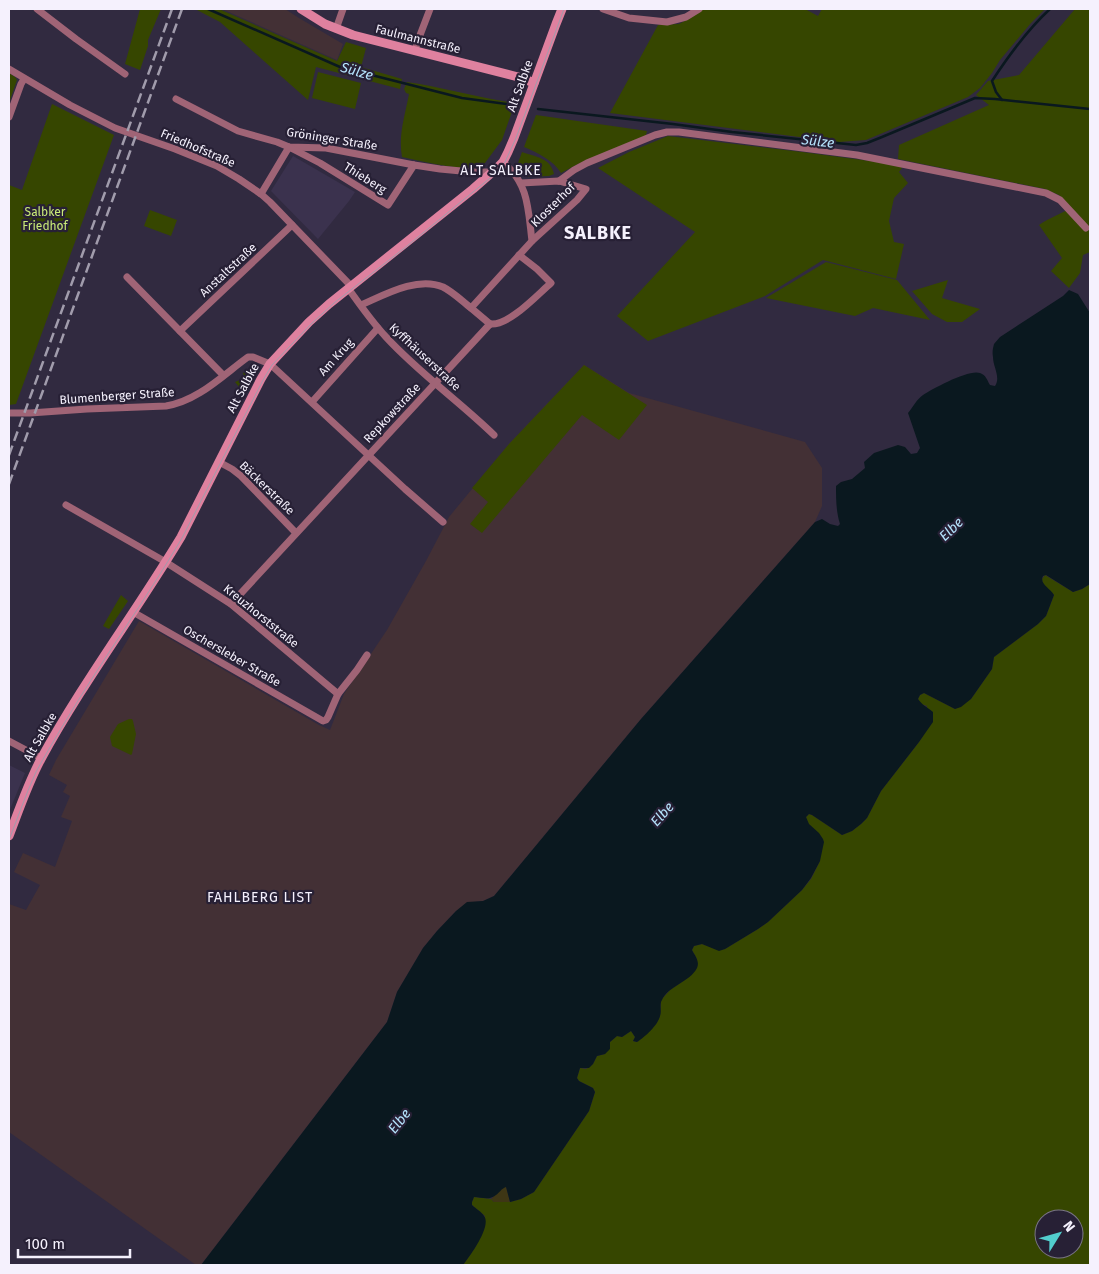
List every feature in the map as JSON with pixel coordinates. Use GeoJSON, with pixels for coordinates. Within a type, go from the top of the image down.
{"type":"FeatureCollection","features":[{"type":"Feature","properties":{"kind":"main road","name":"Faulmannstraße"},"geometry":{"type":"LineString","coordinates":[[300,9],[319,22],[353,35],[522,78],[534,83]]}},
{"type":"Feature","properties":{"kind":"main road","name":"Alt Salbke"},"geometry":{"type":"LineString","coordinates":[[9,836],[28,786],[42,758],[93,673],[181,538],[261,378],[270,364],[314,316],[493,172],[502,162],[514,138],[562,9]]}},
{"type":"Feature","properties":{"kind":"street"},"geometry":{"type":"LineString","coordinates":[[37,9],[125,74]]}},
{"type":"Feature","properties":{"kind":"street"},"geometry":{"type":"LineString","coordinates":[[336,29],[343,9]]}},
{"type":"Feature","properties":{"kind":"street"},"geometry":{"type":"LineString","coordinates":[[415,51],[430,9]]}},
{"type":"Feature","properties":{"kind":"street"},"geometry":{"type":"LineString","coordinates":[[603,9],[629,18],[667,22],[688,16],[699,9]]}},
{"type":"Feature","properties":{"kind":"street","name":"Friedhofstraße"},"geometry":{"type":"LineString","coordinates":[[9,69],[70,105],[115,128],[217,166],[261,194],[350,287]]}},
{"type":"Feature","properties":{"kind":"street"},"geometry":{"type":"LineString","coordinates":[[9,117],[24,78]]}},
{"type":"Feature","properties":{"kind":"street","name":"Gröninger Straße"},"geometry":{"type":"LineString","coordinates":[[176,100],[238,131],[289,147],[326,148],[414,165],[472,172],[493,172]]}},
{"type":"Feature","properties":{"kind":"street"},"geometry":{"type":"LineString","coordinates":[[559,181],[587,163],[655,136],[668,132],[679,132],[857,155],[1046,193],[1060,200],[1086,228]]}},
{"type":"Feature","properties":{"kind":"street"},"geometry":{"type":"LineString","coordinates":[[261,194],[289,147]]}},
{"type":"Feature","properties":{"kind":"street","name":"Thieberg"},"geometry":{"type":"LineString","coordinates":[[289,147],[320,163],[388,205],[414,165]]}},
{"type":"Feature","properties":{"kind":"street"},"geometry":{"type":"LineString","coordinates":[[471,308],[532,241],[527,204],[521,183],[512,170],[502,162]]}},
{"type":"Feature","properties":{"kind":"street","name":"Klosterhof"},"geometry":{"type":"LineString","coordinates":[[521,183],[559,181],[586,189],[577,200],[532,241]]}},
{"type":"Feature","properties":{"kind":"street","name":"Anstaltstraße"},"geometry":{"type":"LineString","coordinates":[[180,331],[292,225]]}},
{"type":"Feature","properties":{"kind":"street","name":"Repkowstraße"},"geometry":{"type":"LineString","coordinates":[[231,604],[490,324],[496,325],[512,316],[551,283],[520,255]]}},
{"type":"Feature","properties":{"kind":"street"},"geometry":{"type":"LineString","coordinates":[[127,277],[223,375]]}},
{"type":"Feature","properties":{"kind":"street"},"geometry":{"type":"LineString","coordinates":[[361,305],[406,286],[436,285],[447,289],[490,324]]}},
{"type":"Feature","properties":{"kind":"street","name":"Kyffhäuserstraße"},"geometry":{"type":"LineString","coordinates":[[350,287],[365,312],[390,342],[472,414],[494,436]]}},
{"type":"Feature","properties":{"kind":"street","name":"Am Krug"},"geometry":{"type":"LineString","coordinates":[[312,402],[378,328]]}},
{"type":"Feature","properties":{"kind":"street","name":"Blumenberger Straße"},"geometry":{"type":"LineString","coordinates":[[9,413],[171,405],[196,395],[248,356],[253,356],[270,364]]}},
{"type":"Feature","properties":{"kind":"street"},"geometry":{"type":"LineString","coordinates":[[270,364],[443,522]]}},
{"type":"Feature","properties":{"kind":"street","name":"Bäckerstraße"},"geometry":{"type":"LineString","coordinates":[[219,462],[241,476],[296,534]]}},
{"type":"Feature","properties":{"kind":"street","name":"Kreuzhorststraße"},"geometry":{"type":"LineString","coordinates":[[66,505],[166,562],[231,604],[338,694]]}},
{"type":"Feature","properties":{"kind":"street","name":"Oschersleber Straße"},"geometry":{"type":"LineString","coordinates":[[133,612],[320,720],[324,721],[328,718],[338,694]]}},
{"type":"Feature","properties":{"kind":"street"},"geometry":{"type":"LineString","coordinates":[[338,694],[367,655]]}},
{"type":"Feature","properties":{"kind":"street"},"geometry":{"type":"LineString","coordinates":[[9,741],[42,758]]}},
{"type":"Feature","properties":{"kind":"shaded area"},"geometry":{"type":"Polygon","coordinates":[[[222,9],[285,9],[343,44],[337,60],[222,9]]]}},
{"type":"Feature","properties":{"kind":"shaded area"},"geometry":{"type":"Polygon","coordinates":[[[293,156],[355,192],[318,239],[271,191],[293,156]]]}},
{"type":"Feature","properties":{"kind":"shaded area"},"geometry":{"type":"Polygon","coordinates":[[[584,365],[629,393],[805,442],[822,468],[822,506],[815,522],[641,719],[494,896],[483,901],[474,902],[456,911],[437,931],[423,948],[397,992],[387,1022],[201,1265],[196,1265],[9,1132],[9,904],[26,910],[40,885],[14,872],[23,853],[55,867],[72,821],[61,817],[70,796],[63,792],[67,785],[49,775],[56,760],[139,621],[330,730],[344,694],[387,630],[449,517],[509,444],[584,365]]]}},
{"type":"Feature","properties":{"kind":"shaded area"},"geometry":{"type":"Polygon","coordinates":[[[9,765],[25,773],[9,812],[9,765]]]}},
{"type":"Feature","properties":{"kind":"green space"},"geometry":{"type":"Polygon","coordinates":[[[140,9],[161,9],[148,40],[148,46],[140,70],[125,64],[140,9]]]}},
{"type":"Feature","properties":{"kind":"green space"},"geometry":{"type":"Polygon","coordinates":[[[195,9],[219,9],[337,61],[346,42],[366,48],[361,67],[402,79],[400,89],[316,67],[308,100],[220,22],[195,9]]]}},
{"type":"Feature","properties":{"kind":"green space"},"geometry":{"type":"Polygon","coordinates":[[[703,9],[805,9],[818,16],[822,9],[1045,9],[1000,60],[980,88],[968,97],[866,140],[839,142],[610,113],[658,25],[679,24],[703,9]]]}},
{"type":"Feature","properties":{"kind":"green space"},"geometry":{"type":"Polygon","coordinates":[[[1075,9],[1090,9],[1090,252],[1083,255],[1080,273],[1069,288],[1051,271],[1062,258],[1039,225],[1071,208],[1059,195],[1045,189],[898,159],[899,145],[989,105],[976,95],[988,81],[1019,75],[1075,9]]]}},
{"type":"Feature","properties":{"kind":"green space"},"geometry":{"type":"Polygon","coordinates":[[[318,72],[361,83],[355,109],[312,98],[318,72]]]}},
{"type":"Feature","properties":{"kind":"green space"},"geometry":{"type":"Polygon","coordinates":[[[9,73],[17,80],[9,103],[9,73]]]}},
{"type":"Feature","properties":{"kind":"green space"},"geometry":{"type":"Polygon","coordinates":[[[407,82],[515,103],[502,140],[482,167],[453,167],[402,157],[401,133],[409,94],[404,89],[407,82]]]}},
{"type":"Feature","properties":{"kind":"green space","name":"Salbker Friedhof"},"geometry":{"type":"Polygon","coordinates":[[[52,104],[114,135],[16,404],[9,405],[9,185],[22,190],[52,104]]]}},
{"type":"Feature","properties":{"kind":"green space"},"geometry":{"type":"Polygon","coordinates":[[[536,115],[647,131],[645,138],[578,164],[561,173],[558,168],[540,154],[524,147],[536,115]]]}},
{"type":"Feature","properties":{"kind":"green space"},"geometry":{"type":"Polygon","coordinates":[[[668,136],[900,165],[902,168],[899,172],[908,183],[894,198],[889,221],[894,242],[904,244],[896,279],[823,260],[765,296],[648,341],[617,316],[695,232],[598,168],[629,152],[668,136]]]}},
{"type":"Feature","properties":{"kind":"green space"},"geometry":{"type":"Polygon","coordinates":[[[522,152],[546,161],[554,174],[526,177],[518,163],[522,152]]]}},
{"type":"Feature","properties":{"kind":"green space"},"geometry":{"type":"Polygon","coordinates":[[[150,210],[177,220],[171,236],[144,226],[150,210]]]}},
{"type":"Feature","properties":{"kind":"green space"},"geometry":{"type":"Polygon","coordinates":[[[826,262],[897,280],[930,320],[873,308],[855,316],[766,298],[826,262]]]}},
{"type":"Feature","properties":{"kind":"green space"},"geometry":{"type":"Polygon","coordinates":[[[948,280],[942,298],[980,309],[962,322],[947,322],[932,314],[912,291],[948,280]]]}},
{"type":"Feature","properties":{"kind":"green space"},"geometry":{"type":"Polygon","coordinates":[[[584,365],[647,405],[619,440],[582,415],[482,533],[470,524],[488,502],[472,488],[509,444],[584,365]]]}},
{"type":"Feature","properties":{"kind":"green space"},"geometry":{"type":"Polygon","coordinates":[[[247,370],[251,374],[247,382],[240,388],[235,382],[245,378],[243,373],[247,370]]]}},
{"type":"Feature","properties":{"kind":"green space"},"geometry":{"type":"Polygon","coordinates":[[[1045,575],[1073,592],[1090,584],[1090,1265],[463,1265],[476,1246],[485,1216],[472,1205],[474,1197],[491,1199],[494,1202],[510,1202],[534,1192],[589,1111],[595,1092],[593,1088],[577,1078],[580,1068],[586,1069],[593,1064],[597,1056],[605,1054],[610,1042],[617,1036],[622,1037],[631,1031],[635,1037],[633,1041],[637,1042],[656,1024],[660,1016],[661,1000],[670,990],[689,977],[697,959],[692,950],[694,946],[702,944],[719,950],[725,949],[768,922],[802,890],[811,879],[820,861],[806,817],[809,814],[812,815],[842,835],[852,831],[861,824],[867,818],[881,791],[923,736],[927,706],[921,704],[918,699],[920,695],[924,693],[955,709],[971,699],[992,669],[994,657],[1046,616],[1054,595],[1043,584],[1042,579],[1045,575]]]}},
{"type":"Feature","properties":{"kind":"green space"},"geometry":{"type":"Polygon","coordinates":[[[121,595],[128,601],[109,629],[103,626],[121,595]]]}},
{"type":"Feature","properties":{"kind":"green space"},"geometry":{"type":"Polygon","coordinates":[[[129,719],[133,721],[136,734],[131,755],[112,746],[110,737],[118,724],[129,719]]]}},
{"type":"Feature","properties":{"kind":"sand"},"geometry":{"type":"Polygon","coordinates":[[[506,1186],[510,1202],[494,1202],[491,1199],[506,1186]]]}},
{"type":"Feature","properties":{"kind":"water","name":"Elbe"},"geometry":{"type":"Polygon","coordinates":[[[1069,290],[1078,294],[1090,313],[1090,584],[1073,592],[1046,575],[1043,576],[1042,581],[1054,595],[1046,616],[994,657],[992,669],[971,699],[961,707],[955,709],[924,693],[920,695],[918,699],[933,712],[933,722],[881,791],[867,818],[861,824],[852,831],[842,835],[812,815],[809,814],[806,817],[809,824],[819,833],[824,842],[820,861],[802,890],[768,922],[725,949],[719,951],[702,944],[694,946],[692,950],[698,961],[697,968],[694,973],[665,995],[661,1002],[659,1019],[651,1030],[637,1042],[633,1041],[635,1037],[631,1031],[622,1037],[617,1036],[610,1042],[610,1049],[605,1054],[597,1056],[589,1068],[580,1068],[577,1078],[593,1088],[595,1092],[589,1111],[534,1192],[510,1202],[506,1187],[491,1198],[474,1197],[472,1205],[482,1213],[486,1221],[483,1234],[463,1265],[201,1265],[387,1022],[397,992],[423,948],[437,931],[467,902],[483,901],[494,896],[641,719],[815,522],[822,519],[830,524],[838,526],[840,524],[837,510],[836,486],[841,482],[852,479],[865,468],[864,462],[874,453],[898,445],[905,447],[911,454],[917,453],[920,448],[908,413],[919,399],[928,392],[968,374],[980,373],[990,385],[995,386],[997,376],[993,361],[994,344],[1000,337],[1063,296],[1069,290]]]}},
{"type":"Feature","properties":{"kind":"waterway","name":"Sülze"},"geometry":{"type":"LineString","coordinates":[[208,9],[340,67],[462,98],[514,105]]}},
{"type":"Feature","properties":{"kind":"waterway"},"geometry":{"type":"LineString","coordinates":[[1002,100],[996,92],[992,81],[1019,43],[1050,9]]}},
{"type":"Feature","properties":{"kind":"waterway","name":"Sülze"},"geometry":{"type":"LineString","coordinates":[[538,109],[856,145],[867,143],[975,98],[1090,109]]}},
{"type":"Feature","properties":{"kind":"tram line"},"geometry":{"type":"LineString","coordinates":[[9,840],[39,766],[79,699],[182,538],[272,365],[334,303],[495,174],[505,162],[516,138],[564,9]]}},
{"type":"Feature","properties":{"kind":"railway"},"geometry":{"type":"LineString","coordinates":[[9,455],[172,9]]}},
{"type":"Feature","properties":{"kind":"railway"},"geometry":{"type":"LineString","coordinates":[[9,484],[182,9]]}},
{"type":"Feature","properties":{"kind":"district","name":"ALT SALBKE"},"geometry":{"type":"Point","coordinates":[501,170]}},
{"type":"Feature","properties":{"kind":"district","name":"SALBKE"},"geometry":{"type":"Point","coordinates":[598,233]}},
{"type":"Feature","properties":{"kind":"district","name":"FAHLBERG LIST"},"geometry":{"type":"Point","coordinates":[260,897]}}]}
